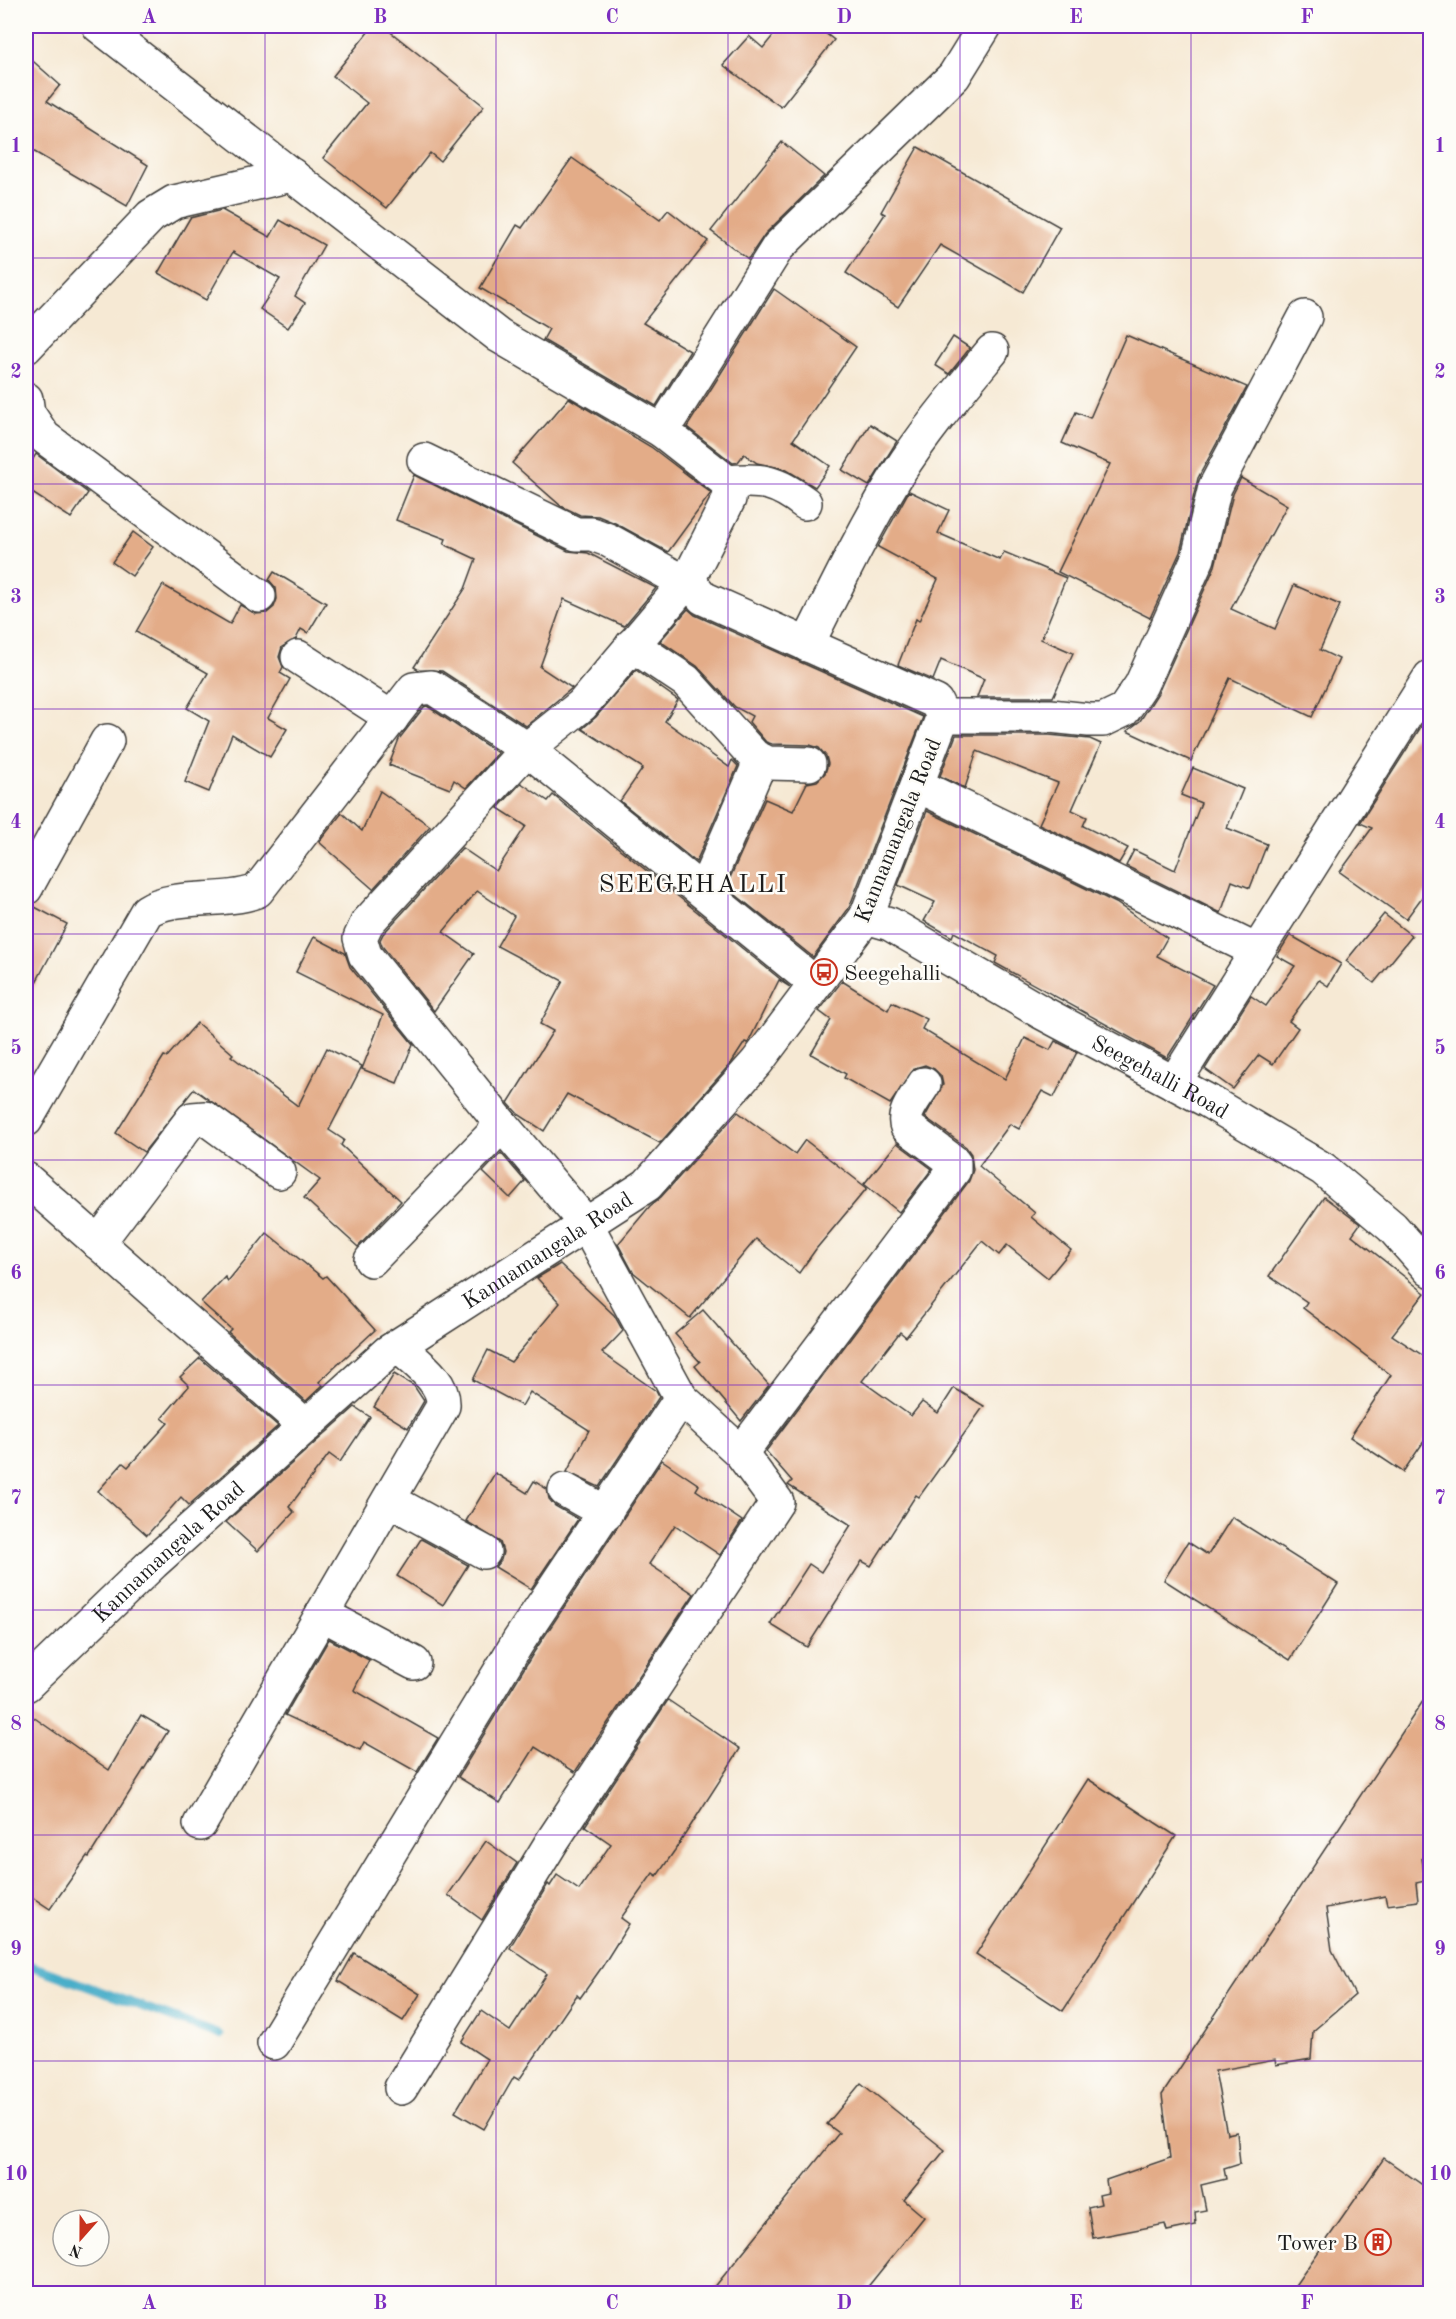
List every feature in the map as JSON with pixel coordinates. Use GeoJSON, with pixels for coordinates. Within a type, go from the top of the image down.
{"type":"FeatureCollection","features":[{"type":"Feature","properties":{"kind":"street"},"geometry":{"type":"LineString","coordinates":[[99,26],[499,336],[662,431],[727,482],[730,491],[729,499],[686,581],[582,705],[527,749],[367,923],[360,938],[365,956],[502,1125],[586,1224],[681,1398],[741,1453],[777,1502],[553,1840],[401,2088]]}},
{"type":"Feature","properties":{"kind":"street"},"geometry":{"type":"LineString","coordinates":[[662,431],[778,247],[954,76],[985,26]]}},
{"type":"Feature","properties":{"kind":"street"},"geometry":{"type":"LineString","coordinates":[[26,347],[151,216],[174,202],[292,175]]}},
{"type":"Feature","properties":{"kind":"street"},"geometry":{"type":"LineString","coordinates":[[424,460],[576,534],[592,534],[608,540],[686,581],[702,598],[936,702],[943,716],[1050,716],[1103,720],[1124,710],[1141,685],[1198,558],[1215,487],[1305,317]]}},
{"type":"Feature","properties":{"kind":"street"},"geometry":{"type":"LineString","coordinates":[[807,645],[859,542],[898,474],[944,408],[992,351]]}},
{"type":"Feature","properties":{"kind":"street"},"geometry":{"type":"LineString","coordinates":[[26,399],[28,413],[44,437],[259,596]]}},
{"type":"Feature","properties":{"kind":"street"},"geometry":{"type":"LineString","coordinates":[[727,482],[769,481],[786,489],[805,503]]}},
{"type":"Feature","properties":{"kind":"street"},"geometry":{"type":"LineString","coordinates":[[632,645],[686,681],[742,746],[761,760],[768,764],[809,764]]}},
{"type":"Feature","properties":{"kind":"street"},"geometry":{"type":"LineString","coordinates":[[298,657],[392,718]]}},
{"type":"Feature","properties":{"kind":"street"},"geometry":{"type":"LineString","coordinates":[[1174,1083],[1431,677]]}},
{"type":"Feature","properties":{"kind":"street"},"geometry":{"type":"LineString","coordinates":[[26,1120],[147,911],[166,902],[229,899],[257,891],[414,689],[432,687],[527,749],[815,983]]}},
{"type":"Feature","properties":{"kind":"street","name":"Kannamangala Road"},"geometry":{"type":"LineString","coordinates":[[26,1685],[153,1563],[398,1346],[647,1185],[757,1062],[866,917],[943,716]]}},
{"type":"Feature","properties":{"kind":"street"},"geometry":{"type":"LineString","coordinates":[[26,888],[107,741]]}},
{"type":"Feature","properties":{"kind":"street"},"geometry":{"type":"LineString","coordinates":[[704,891],[761,760]]}},
{"type":"Feature","properties":{"kind":"street"},"geometry":{"type":"LineString","coordinates":[[917,785],[1257,951]]}},
{"type":"Feature","properties":{"kind":"street","name":"Seegehalli Road"},"geometry":{"type":"LineString","coordinates":[[866,917],[890,924],[1041,1012],[1174,1083],[1323,1169],[1392,1227],[1431,1270]]}},
{"type":"Feature","properties":{"kind":"street"},"geometry":{"type":"LineString","coordinates":[[741,1453],[954,1170],[954,1162],[907,1127],[906,1115],[924,1084]]}},
{"type":"Feature","properties":{"kind":"street"},"geometry":{"type":"LineString","coordinates":[[98,1243],[192,1119],[205,1118],[279,1172]]}},
{"type":"Feature","properties":{"kind":"street"},"geometry":{"type":"LineString","coordinates":[[371,1260],[502,1125]]}},
{"type":"Feature","properties":{"kind":"street"},"geometry":{"type":"LineString","coordinates":[[26,1179],[306,1426]]}},
{"type":"Feature","properties":{"kind":"street"},"geometry":{"type":"LineString","coordinates":[[200,1824],[443,1406],[444,1397],[440,1386],[398,1346]]}},
{"type":"Feature","properties":{"kind":"street"},"geometry":{"type":"LineString","coordinates":[[274,2043],[518,1642],[681,1398]]}},
{"type":"Feature","properties":{"kind":"street"},"geometry":{"type":"LineString","coordinates":[[565,1490],[606,1513]]}},
{"type":"Feature","properties":{"kind":"street"},"geometry":{"type":"LineString","coordinates":[[389,1500],[484,1552]]}},
{"type":"Feature","properties":{"kind":"street"},"geometry":{"type":"LineString","coordinates":[[322,1614],[414,1663]]}},
{"type":"Feature","properties":{"kind":"building"},"geometry":{"type":"Polygon","coordinates":[[[373,26],[383,26],[484,106],[440,161],[430,153],[387,208],[323,158],[367,103],[333,76],[373,26]]]}},
{"type":"Feature","properties":{"kind":"building"},"geometry":{"type":"Polygon","coordinates":[[[781,26],[816,26],[834,40],[781,107],[723,65],[749,36],[763,48],[781,26]]]}},
{"type":"Feature","properties":{"kind":"building"},"geometry":{"type":"Polygon","coordinates":[[[26,55],[60,85],[47,101],[148,165],[127,206],[26,147],[26,55]]]}},
{"type":"Feature","properties":{"kind":"building"},"geometry":{"type":"Polygon","coordinates":[[[782,142],[824,176],[765,234],[748,259],[711,231],[782,142]]]}},
{"type":"Feature","properties":{"kind":"building"},"geometry":{"type":"Polygon","coordinates":[[[918,147],[1060,227],[1023,292],[940,245],[898,307],[846,273],[885,214],[881,212],[918,147]]]}},
{"type":"Feature","properties":{"kind":"building"},"geometry":{"type":"Polygon","coordinates":[[[572,158],[660,220],[668,210],[708,241],[643,323],[690,351],[656,406],[543,340],[549,329],[480,288],[517,225],[522,228],[572,158]]]}},
{"type":"Feature","properties":{"kind":"building"},"geometry":{"type":"Polygon","coordinates":[[[222,210],[270,237],[280,220],[324,245],[295,296],[305,303],[288,328],[260,309],[280,279],[233,252],[206,300],[158,273],[190,218],[222,210]]]}},
{"type":"Feature","properties":{"kind":"building"},"geometry":{"type":"Polygon","coordinates":[[[774,289],[856,347],[793,440],[830,466],[815,487],[785,469],[757,463],[744,454],[738,462],[733,463],[687,427],[774,289]]]}},
{"type":"Feature","properties":{"kind":"building"},"geometry":{"type":"Polygon","coordinates":[[[1126,335],[1247,387],[1198,478],[1180,552],[1150,618],[1058,572],[1110,464],[1062,443],[1076,412],[1090,418],[1126,335]]]}},
{"type":"Feature","properties":{"kind":"building"},"geometry":{"type":"Polygon","coordinates":[[[953,337],[970,348],[949,374],[935,365],[953,337]]]}},
{"type":"Feature","properties":{"kind":"building"},"geometry":{"type":"Polygon","coordinates":[[[569,398],[651,447],[711,493],[668,552],[615,523],[598,516],[580,515],[561,506],[512,463],[569,398]]]}},
{"type":"Feature","properties":{"kind":"building"},"geometry":{"type":"Polygon","coordinates":[[[870,424],[897,441],[869,486],[842,470],[870,424]]]}},
{"type":"Feature","properties":{"kind":"building"},"geometry":{"type":"Polygon","coordinates":[[[36,454],[88,493],[71,518],[26,489],[26,470],[36,454]]]}},
{"type":"Feature","properties":{"kind":"building"},"geometry":{"type":"Polygon","coordinates":[[[414,475],[568,551],[588,553],[656,588],[624,626],[564,599],[540,667],[572,688],[526,726],[442,671],[419,670],[414,667],[465,589],[476,559],[444,544],[446,539],[396,520],[414,475]]]}},
{"type":"Feature","properties":{"kind":"building"},"geometry":{"type":"Polygon","coordinates":[[[1241,478],[1287,505],[1231,609],[1275,629],[1294,585],[1340,605],[1320,650],[1339,659],[1312,717],[1230,678],[1191,761],[1127,731],[1140,721],[1158,693],[1215,566],[1233,494],[1241,478]]]}},
{"type":"Feature","properties":{"kind":"building"},"geometry":{"type":"Polygon","coordinates":[[[909,491],[949,510],[938,533],[1000,560],[1004,552],[1066,578],[1041,639],[1073,653],[1053,697],[977,697],[984,679],[941,660],[933,680],[898,665],[916,619],[919,621],[938,579],[878,547],[909,491]]]}},
{"type":"Feature","properties":{"kind":"building"},"geometry":{"type":"Polygon","coordinates":[[[133,532],[153,547],[132,576],[112,562],[133,532]]]}},
{"type":"Feature","properties":{"kind":"building"},"geometry":{"type":"Polygon","coordinates":[[[274,572],[326,603],[308,633],[301,629],[296,639],[282,647],[279,657],[283,667],[280,673],[290,679],[268,718],[287,729],[270,757],[232,734],[209,792],[185,782],[209,721],[187,708],[208,673],[136,632],[163,585],[230,624],[240,605],[256,614],[267,613],[274,607],[277,599],[276,588],[269,580],[274,572]]]}},
{"type":"Feature","properties":{"kind":"building"},"geometry":{"type":"Polygon","coordinates":[[[688,609],[695,615],[923,717],[849,908],[813,957],[726,887],[765,799],[793,811],[807,783],[817,781],[825,773],[828,764],[826,756],[819,748],[810,745],[766,742],[749,722],[752,716],[735,707],[697,666],[660,641],[688,609]]]}},
{"type":"Feature","properties":{"kind":"building"},"geometry":{"type":"Polygon","coordinates":[[[636,670],[678,700],[665,721],[729,767],[732,760],[738,766],[696,862],[620,801],[643,768],[582,729],[596,717],[636,670]]]}},
{"type":"Feature","properties":{"kind":"building"},"geometry":{"type":"Polygon","coordinates":[[[427,706],[498,753],[466,788],[454,780],[450,789],[389,765],[399,739],[427,706]]]}},
{"type":"Feature","properties":{"kind":"building"},"geometry":{"type":"Polygon","coordinates":[[[1431,711],[1431,885],[1406,919],[1340,872],[1372,828],[1360,823],[1431,711]]]}},
{"type":"Feature","properties":{"kind":"building"},"geometry":{"type":"Polygon","coordinates":[[[956,735],[1049,735],[1090,739],[1101,744],[1072,810],[1087,817],[1083,826],[1128,848],[1119,863],[1039,824],[1058,783],[977,751],[965,788],[940,776],[956,735]]]}},
{"type":"Feature","properties":{"kind":"building"},"geometry":{"type":"Polygon","coordinates":[[[1193,768],[1243,789],[1227,828],[1267,844],[1250,888],[1232,881],[1221,913],[1126,866],[1134,850],[1175,870],[1201,803],[1181,795],[1193,768]]]}},
{"type":"Feature","properties":{"kind":"building"},"geometry":{"type":"Polygon","coordinates":[[[521,783],[548,801],[553,795],[790,987],[779,980],[748,1043],[745,1042],[732,1062],[660,1143],[567,1094],[544,1131],[518,1114],[508,1103],[553,1031],[540,1024],[563,981],[497,946],[514,916],[477,891],[443,932],[474,954],[434,1011],[382,946],[380,940],[383,934],[462,848],[496,871],[526,826],[498,808],[521,783]]]}},
{"type":"Feature","properties":{"kind":"building"},"geometry":{"type":"Polygon","coordinates":[[[380,791],[430,826],[373,889],[319,842],[342,813],[362,831],[380,791]]]}},
{"type":"Feature","properties":{"kind":"building"},"geometry":{"type":"Polygon","coordinates":[[[927,811],[1116,903],[1167,938],[1157,956],[1213,985],[1167,1058],[995,963],[998,956],[954,932],[952,937],[924,921],[935,902],[898,885],[927,811]]]}},
{"type":"Feature","properties":{"kind":"building"},"geometry":{"type":"Polygon","coordinates":[[[31,905],[67,924],[26,1001],[26,907],[31,905]]]}},
{"type":"Feature","properties":{"kind":"building"},"geometry":{"type":"Polygon","coordinates":[[[1384,914],[1412,936],[1374,983],[1346,961],[1384,914]]]}},
{"type":"Feature","properties":{"kind":"building"},"geometry":{"type":"Polygon","coordinates":[[[1290,935],[1341,964],[1328,986],[1319,980],[1289,1021],[1298,1028],[1273,1064],[1259,1055],[1233,1089],[1205,1069],[1251,996],[1266,1006],[1295,966],[1277,956],[1290,935]]]}},
{"type":"Feature","properties":{"kind":"building"},"geometry":{"type":"Polygon","coordinates":[[[314,937],[345,953],[350,967],[413,1044],[397,1083],[362,1069],[383,1015],[296,972],[314,937]]]}},
{"type":"Feature","properties":{"kind":"building"},"geometry":{"type":"Polygon","coordinates":[[[842,981],[888,1010],[892,1002],[927,1019],[922,1029],[1005,1079],[1025,1038],[1050,1050],[1055,1041],[1077,1052],[1054,1097],[1042,1091],[1019,1129],[1010,1124],[979,1166],[1035,1213],[1031,1217],[1071,1250],[1048,1278],[1007,1245],[999,1255],[982,1241],[906,1337],[900,1332],[862,1381],[911,1416],[922,1402],[938,1413],[954,1388],[984,1406],[919,1497],[916,1495],[871,1566],[862,1561],[807,1647],[770,1624],[809,1564],[821,1572],[851,1525],[788,1485],[792,1481],[766,1451],[969,1181],[973,1170],[971,1154],[966,1147],[925,1117],[943,1085],[941,1076],[934,1069],[925,1065],[915,1068],[890,1104],[844,1078],[846,1074],[811,1054],[831,1020],[819,1011],[842,981]]]}},
{"type":"Feature","properties":{"kind":"building"},"geometry":{"type":"Polygon","coordinates":[[[197,1023],[233,1054],[231,1056],[298,1106],[327,1048],[362,1066],[329,1130],[344,1140],[341,1145],[401,1201],[358,1247],[304,1198],[320,1180],[194,1089],[144,1152],[116,1133],[164,1056],[167,1057],[197,1023]]]}},
{"type":"Feature","properties":{"kind":"building"},"geometry":{"type":"Polygon","coordinates":[[[738,1112],[795,1154],[805,1140],[867,1188],[799,1273],[756,1239],[690,1318],[633,1272],[618,1244],[650,1206],[661,1197],[738,1112]]]}},
{"type":"Feature","properties":{"kind":"building"},"geometry":{"type":"Polygon","coordinates":[[[897,1143],[932,1169],[899,1212],[864,1184],[897,1143]]]}},
{"type":"Feature","properties":{"kind":"building"},"geometry":{"type":"Polygon","coordinates":[[[501,1153],[525,1181],[510,1198],[483,1172],[501,1153]]]}},
{"type":"Feature","properties":{"kind":"building"},"geometry":{"type":"Polygon","coordinates":[[[1324,1197],[1360,1224],[1352,1235],[1425,1293],[1392,1335],[1431,1361],[1431,1431],[1403,1472],[1350,1437],[1391,1375],[1303,1308],[1307,1302],[1269,1276],[1324,1197]]]}},
{"type":"Feature","properties":{"kind":"building"},"geometry":{"type":"Polygon","coordinates":[[[267,1233],[323,1278],[326,1276],[375,1330],[319,1382],[323,1385],[306,1401],[228,1332],[231,1329],[201,1302],[225,1277],[228,1281],[267,1233]]]}},
{"type":"Feature","properties":{"kind":"building"},"geometry":{"type":"Polygon","coordinates":[[[560,1264],[614,1315],[623,1331],[602,1353],[656,1391],[659,1397],[599,1487],[567,1472],[589,1430],[530,1392],[522,1406],[473,1380],[488,1350],[511,1362],[560,1303],[537,1278],[560,1264]]]}},
{"type":"Feature","properties":{"kind":"building"},"geometry":{"type":"Polygon","coordinates":[[[703,1310],[769,1385],[741,1421],[695,1366],[700,1362],[675,1334],[703,1310]]]}},
{"type":"Feature","properties":{"kind":"building"},"geometry":{"type":"Polygon","coordinates":[[[200,1358],[278,1426],[189,1505],[181,1497],[147,1535],[98,1491],[123,1463],[128,1467],[168,1423],[162,1418],[189,1386],[180,1377],[200,1358]]]}},
{"type":"Feature","properties":{"kind":"building"},"geometry":{"type":"Polygon","coordinates":[[[394,1374],[414,1386],[424,1401],[408,1428],[374,1407],[394,1374]]]}},
{"type":"Feature","properties":{"kind":"building"},"geometry":{"type":"Polygon","coordinates":[[[355,1407],[370,1417],[340,1462],[329,1454],[289,1507],[294,1512],[258,1551],[226,1522],[355,1407]]]}},
{"type":"Feature","properties":{"kind":"building"},"geometry":{"type":"Polygon","coordinates":[[[662,1460],[699,1485],[696,1490],[742,1521],[720,1555],[675,1525],[649,1564],[694,1594],[575,1772],[535,1747],[500,1803],[458,1777],[534,1652],[662,1460]]]}},
{"type":"Feature","properties":{"kind":"building"},"geometry":{"type":"Polygon","coordinates":[[[495,1473],[527,1493],[534,1481],[547,1489],[549,1499],[555,1506],[578,1519],[531,1589],[495,1567],[501,1560],[503,1552],[500,1542],[466,1521],[495,1473]]]}},
{"type":"Feature","properties":{"kind":"building"},"geometry":{"type":"Polygon","coordinates":[[[1232,1517],[1338,1584],[1290,1660],[1164,1580],[1188,1542],[1208,1555],[1232,1517]]]}},
{"type":"Feature","properties":{"kind":"building"},"geometry":{"type":"Polygon","coordinates":[[[421,1539],[468,1565],[443,1605],[397,1576],[421,1539]]]}},
{"type":"Feature","properties":{"kind":"building"},"geometry":{"type":"Polygon","coordinates":[[[329,1639],[369,1660],[354,1690],[438,1738],[417,1772],[364,1742],[360,1750],[285,1715],[329,1639]]]}},
{"type":"Feature","properties":{"kind":"building"},"geometry":{"type":"Polygon","coordinates":[[[1431,1689],[1431,1774],[1425,1775],[1431,1803],[1431,1856],[1422,1858],[1425,1881],[1416,1883],[1418,1901],[1387,1905],[1385,1896],[1326,1908],[1332,1950],[1355,1995],[1313,2031],[1311,2059],[1276,2065],[1275,2060],[1215,2071],[1227,2134],[1237,2132],[1240,2164],[1224,2169],[1226,2179],[1201,2185],[1206,2210],[1195,2212],[1196,2225],[1167,2231],[1165,2224],[1093,2238],[1088,2207],[1101,2204],[1099,2195],[1108,2193],[1106,2180],[1170,2158],[1162,2095],[1431,1689]]]}},
{"type":"Feature","properties":{"kind":"building"},"geometry":{"type":"Polygon","coordinates":[[[668,1700],[740,1749],[657,1876],[653,1873],[621,1918],[629,1924],[602,1967],[580,1998],[577,1995],[519,2080],[514,2077],[484,2129],[455,2112],[487,2059],[461,2042],[481,2011],[510,2031],[547,1974],[510,1948],[548,1884],[550,1886],[557,1875],[579,1890],[611,1844],[585,1826],[668,1700]]]}},
{"type":"Feature","properties":{"kind":"building"},"geometry":{"type":"Polygon","coordinates":[[[26,1712],[109,1770],[141,1715],[168,1731],[89,1857],[87,1856],[50,1909],[26,1893],[26,1712]]]}},
{"type":"Feature","properties":{"kind":"building"},"geometry":{"type":"Polygon","coordinates":[[[1088,1779],[1176,1836],[1063,2011],[976,1954],[1088,1779]]]}},
{"type":"Feature","properties":{"kind":"building"},"geometry":{"type":"Polygon","coordinates":[[[486,1841],[517,1863],[482,1920],[448,1895],[486,1841]]]}},
{"type":"Feature","properties":{"kind":"building"},"geometry":{"type":"Polygon","coordinates":[[[354,1953],[420,1994],[403,2021],[338,1981],[354,1953]]]}},
{"type":"Feature","properties":{"kind":"building"},"geometry":{"type":"Polygon","coordinates":[[[861,2083],[945,2150],[904,2200],[924,2217],[862,2294],[709,2294],[839,2133],[827,2124],[861,2083]]]}},
{"type":"Feature","properties":{"kind":"building","name":"Tower B"},"geometry":{"type":"Polygon","coordinates":[[[1384,2158],[1431,2191],[1431,2294],[1289,2294],[1384,2158]]]}},
{"type":"Feature","properties":{"kind":"waterway"},"geometry":{"type":"LineString","coordinates":[[26,1964],[220,2035]]}},
{"type":"Feature","properties":{"kind":"place","name":"Seegehalli"},"geometry":{"type":"Point","coordinates":[824,972]}},
{"type":"Feature","properties":{"kind":"place","name":"Tower B"},"geometry":{"type":"Point","coordinates":[1378,2242]}},
{"type":"Feature","properties":{"kind":"district","name":"SEEGEHALLI"},"geometry":{"type":"Point","coordinates":[693,883]}}]}
